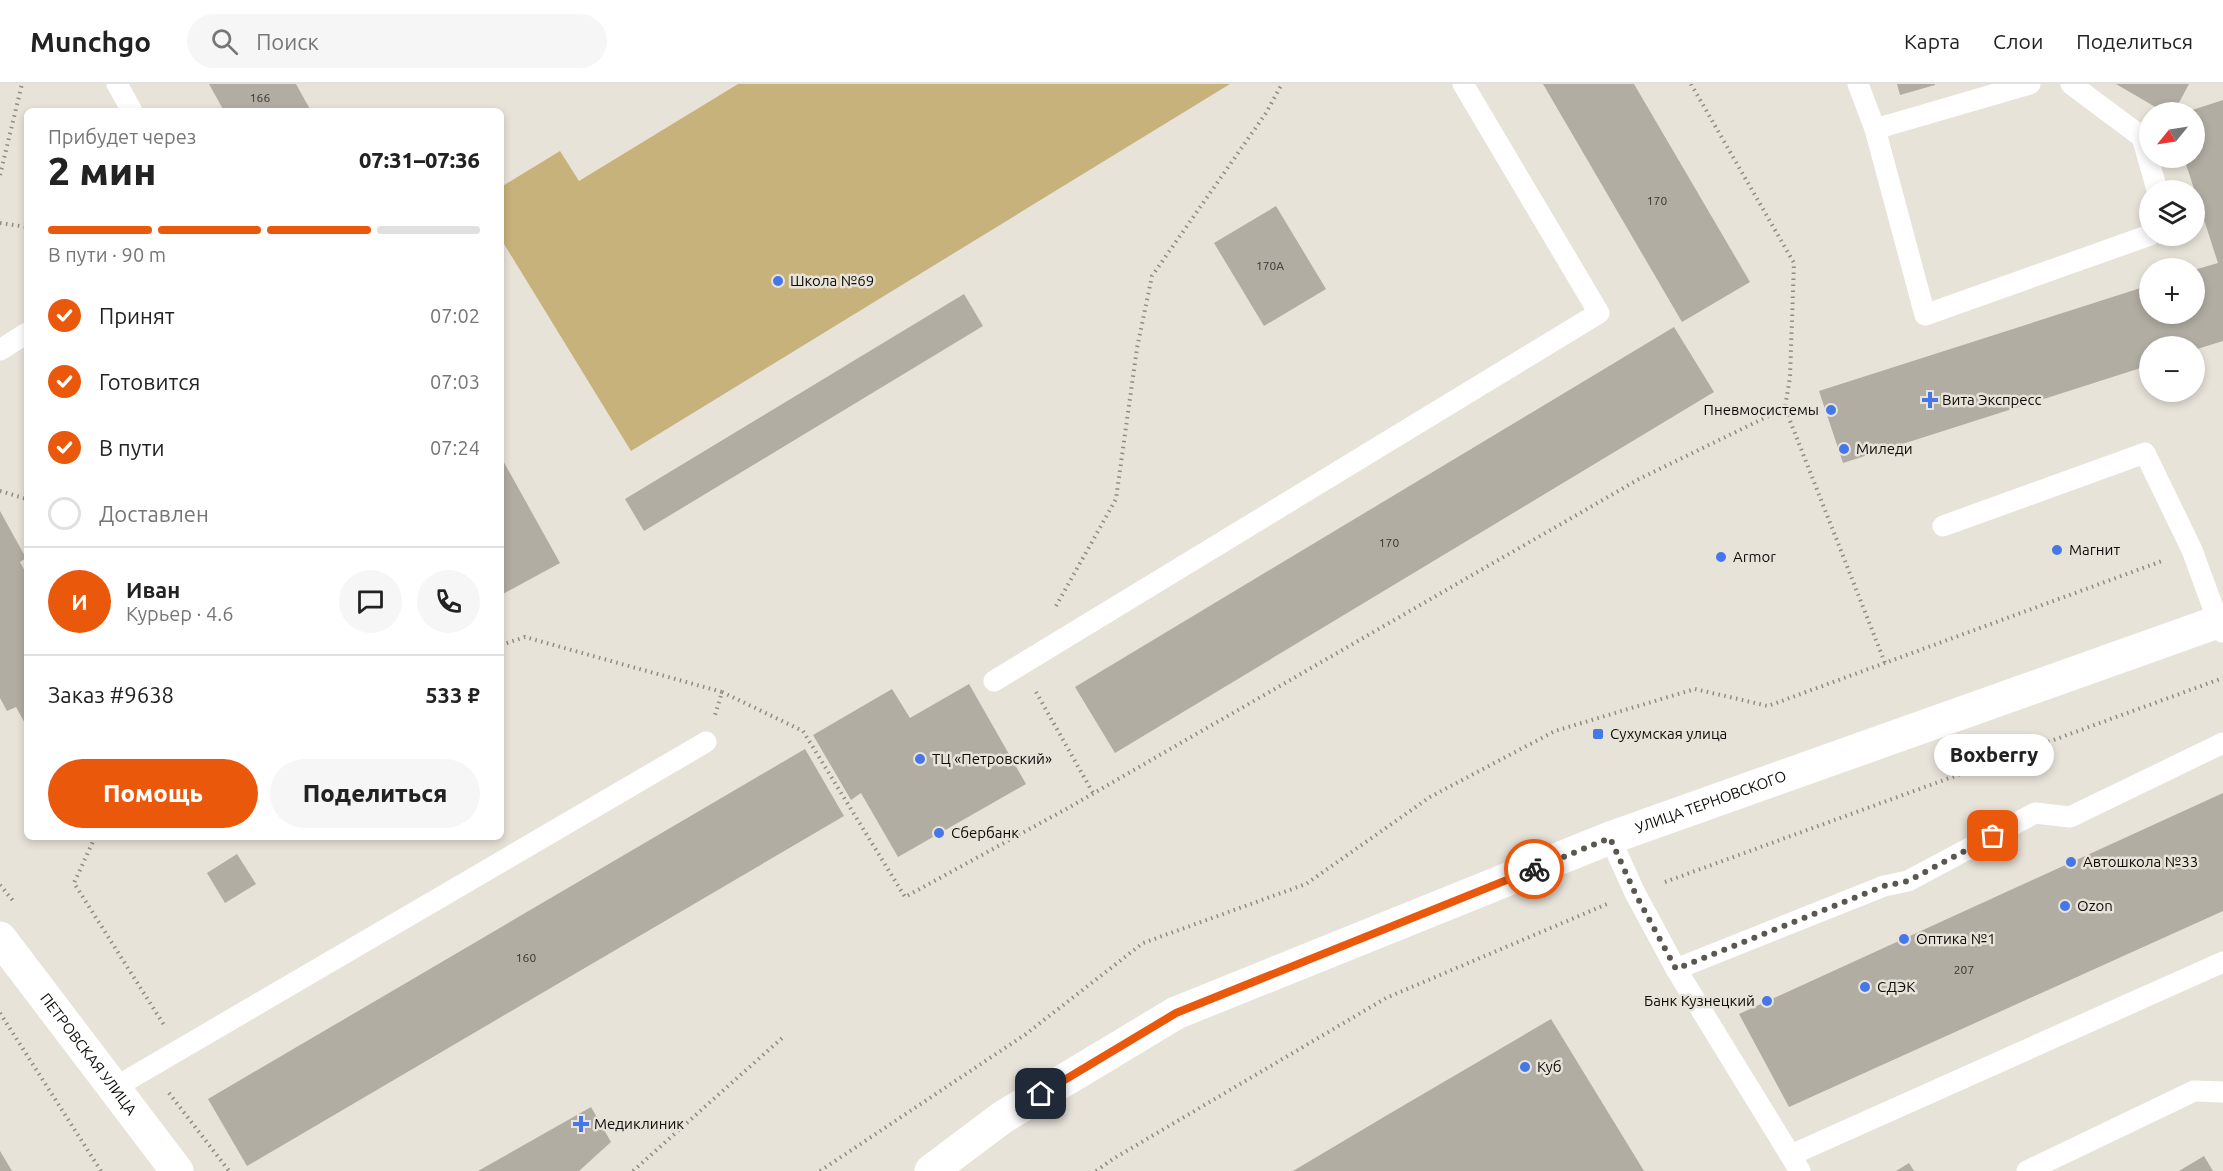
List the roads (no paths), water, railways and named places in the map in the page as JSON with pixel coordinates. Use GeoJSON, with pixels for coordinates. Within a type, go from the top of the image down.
{"type":"FeatureCollection","features":[{"type":"Feature","properties":{"kind":"main road","name":"УЛИЦА ТЕРНОВСКОГО"},"geometry":{"type":"LineString","coordinates":[[931,1171],[1003,1117],[1176,1013],[1610,838],[2221,626]]}},
{"type":"Feature","properties":{"kind":"main road","name":"ПЕТРОВСКАЯ УЛИЦА"},"geometry":{"type":"LineString","coordinates":[[0,938],[177,1171]]}},
{"type":"Feature","properties":{"kind":"lane"},"geometry":{"type":"LineString","coordinates":[[117,84],[130,108]]}},
{"type":"Feature","properties":{"kind":"lane"},"geometry":{"type":"LineString","coordinates":[[994,681],[1599,313],[1463,84]]}},
{"type":"Feature","properties":{"kind":"lane"},"geometry":{"type":"LineString","coordinates":[[1858,84],[1875,129],[1925,315],[2139,239]]}},
{"type":"Feature","properties":{"kind":"lane"},"geometry":{"type":"LineString","coordinates":[[1875,129],[2030,84]]}},
{"type":"Feature","properties":{"kind":"lane"},"geometry":{"type":"LineString","coordinates":[[2071,84],[2142,137],[2154,180]]}},
{"type":"Feature","properties":{"kind":"lane"},"geometry":{"type":"LineString","coordinates":[[0,350],[24,335]]}},
{"type":"Feature","properties":{"kind":"lane"},"geometry":{"type":"LineString","coordinates":[[1943,526],[2145,453],[2192,550],[2221,626]]}},
{"type":"Feature","properties":{"kind":"lane"},"geometry":{"type":"LineString","coordinates":[[114,1088],[706,742]]}},
{"type":"Feature","properties":{"kind":"lane"},"geometry":{"type":"LineString","coordinates":[[1676,969],[1884,886],[1908,881],[2035,813],[2070,816],[2223,743]]}},
{"type":"Feature","properties":{"kind":"lane"},"geometry":{"type":"LineString","coordinates":[[1610,838],[1635,893],[1676,969],[1796,1163],[2223,962]]}},
{"type":"Feature","properties":{"kind":"lane"},"geometry":{"type":"LineString","coordinates":[[2027,1171],[2194,1091],[2223,1092]]}},
{"type":"Feature","properties":{"kind":"place","name":"Школа №69"},"geometry":{"type":"Point","coordinates":[778,281]}},
{"type":"Feature","properties":{"kind":"place","name":"Вита Экспресс"},"geometry":{"type":"Point","coordinates":[1930,400]}},
{"type":"Feature","properties":{"kind":"place","name":"Пневмосистемы"},"geometry":{"type":"Point","coordinates":[1831,410]}},
{"type":"Feature","properties":{"kind":"place","name":"Миледи"},"geometry":{"type":"Point","coordinates":[1844,449]}},
{"type":"Feature","properties":{"kind":"place","name":"Магнит"},"geometry":{"type":"Point","coordinates":[2057,550]}},
{"type":"Feature","properties":{"kind":"place","name":"Armor"},"geometry":{"type":"Point","coordinates":[1721,557]}},
{"type":"Feature","properties":{"kind":"place","name":"Сухумская улица"},"geometry":{"type":"Point","coordinates":[1598,734]}},
{"type":"Feature","properties":{"kind":"place","name":"ТЦ «Петровский»"},"geometry":{"type":"Point","coordinates":[920,759]}},
{"type":"Feature","properties":{"kind":"place","name":"Сбербанк"},"geometry":{"type":"Point","coordinates":[939,833]}},
{"type":"Feature","properties":{"kind":"place","name":"Boxberry"},"geometry":{"type":"Point","coordinates":[1993,836]}},
{"type":"Feature","properties":{"kind":"place","name":"Автошкола №33"},"geometry":{"type":"Point","coordinates":[2071,862]}},
{"type":"Feature","properties":{"kind":"place","name":"Ozon"},"geometry":{"type":"Point","coordinates":[2065,906]}},
{"type":"Feature","properties":{"kind":"place","name":"Оптика №1"},"geometry":{"type":"Point","coordinates":[1904,939]}},
{"type":"Feature","properties":{"kind":"place","name":"СДЭК"},"geometry":{"type":"Point","coordinates":[1865,987]}},
{"type":"Feature","properties":{"kind":"place","name":"Банк Кузнецкий"},"geometry":{"type":"Point","coordinates":[1767,1001]}},
{"type":"Feature","properties":{"kind":"place","name":"Куб"},"geometry":{"type":"Point","coordinates":[1525,1067]}},
{"type":"Feature","properties":{"kind":"place","name":"Медиклиник"},"geometry":{"type":"Point","coordinates":[581,1124]}}]}
